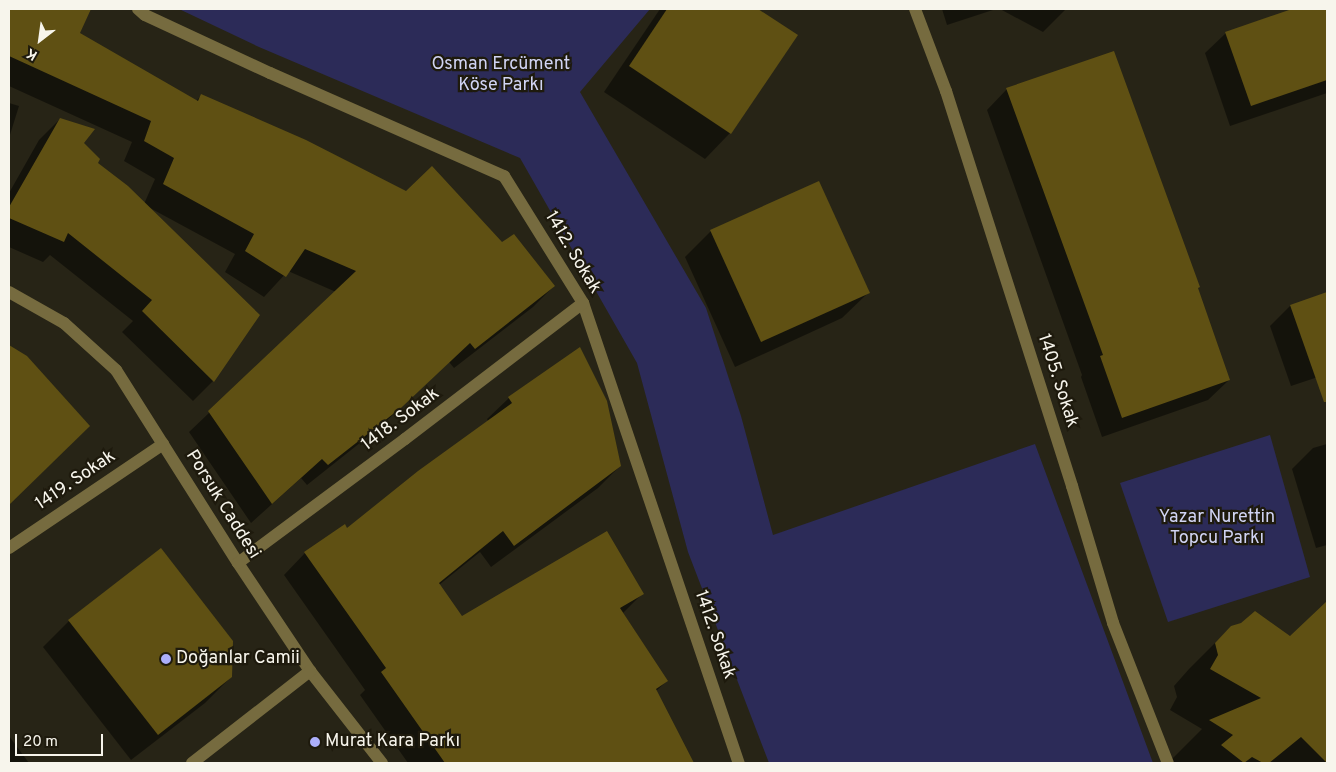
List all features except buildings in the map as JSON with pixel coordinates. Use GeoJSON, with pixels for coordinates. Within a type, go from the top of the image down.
{"type":"FeatureCollection","features":[{"type":"Feature","properties":{"kind":"street","name":"1412. Sokak"},"geometry":{"type":"LineString","coordinates":[[138,9],[146,15],[270,73],[504,176],[583,303],[739,763]]}},
{"type":"Feature","properties":{"kind":"street","name":"1405. Sokak"},"geometry":{"type":"LineString","coordinates":[[916,9],[946,91],[1072,486],[1113,624],[1168,763]]}},
{"type":"Feature","properties":{"kind":"street","name":"Porsuk Caddesi"},"geometry":{"type":"LineString","coordinates":[[9,292],[64,322],[116,370],[238,563],[310,671],[382,763]]}},
{"type":"Feature","properties":{"kind":"street","name":"1418. Sokak"},"geometry":{"type":"LineString","coordinates":[[238,563],[583,303]]}},
{"type":"Feature","properties":{"kind":"street","name":"1419. Sokak"},"geometry":{"type":"LineString","coordinates":[[9,548],[163,444]]}},
{"type":"Feature","properties":{"kind":"street"},"geometry":{"type":"LineString","coordinates":[[195,762],[310,671]]}},
{"type":"Feature","properties":{"kind":"green space","name":"Osman Ercüment Köse Parkı"},"geometry":{"type":"Polygon","coordinates":[[[179,9],[650,9],[580,92],[706,308],[741,416],[773,535],[1035,444],[1153,763],[769,763],[688,552],[637,363],[520,158],[259,47],[179,9]]]}},
{"type":"Feature","properties":{"kind":"green space","name":"Yazar Nurettin Topcu Parkı"},"geometry":{"type":"Polygon","coordinates":[[[1270,435],[1310,577],[1168,622],[1120,483],[1270,435]]]}},
{"type":"Feature","properties":{"kind":"place","name":"Doğanlar Camii"},"geometry":{"type":"Point","coordinates":[166,659]}},
{"type":"Feature","properties":{"kind":"place","name":"Murat Kara Parkı"},"geometry":{"type":"Point","coordinates":[315,742]}}]}
